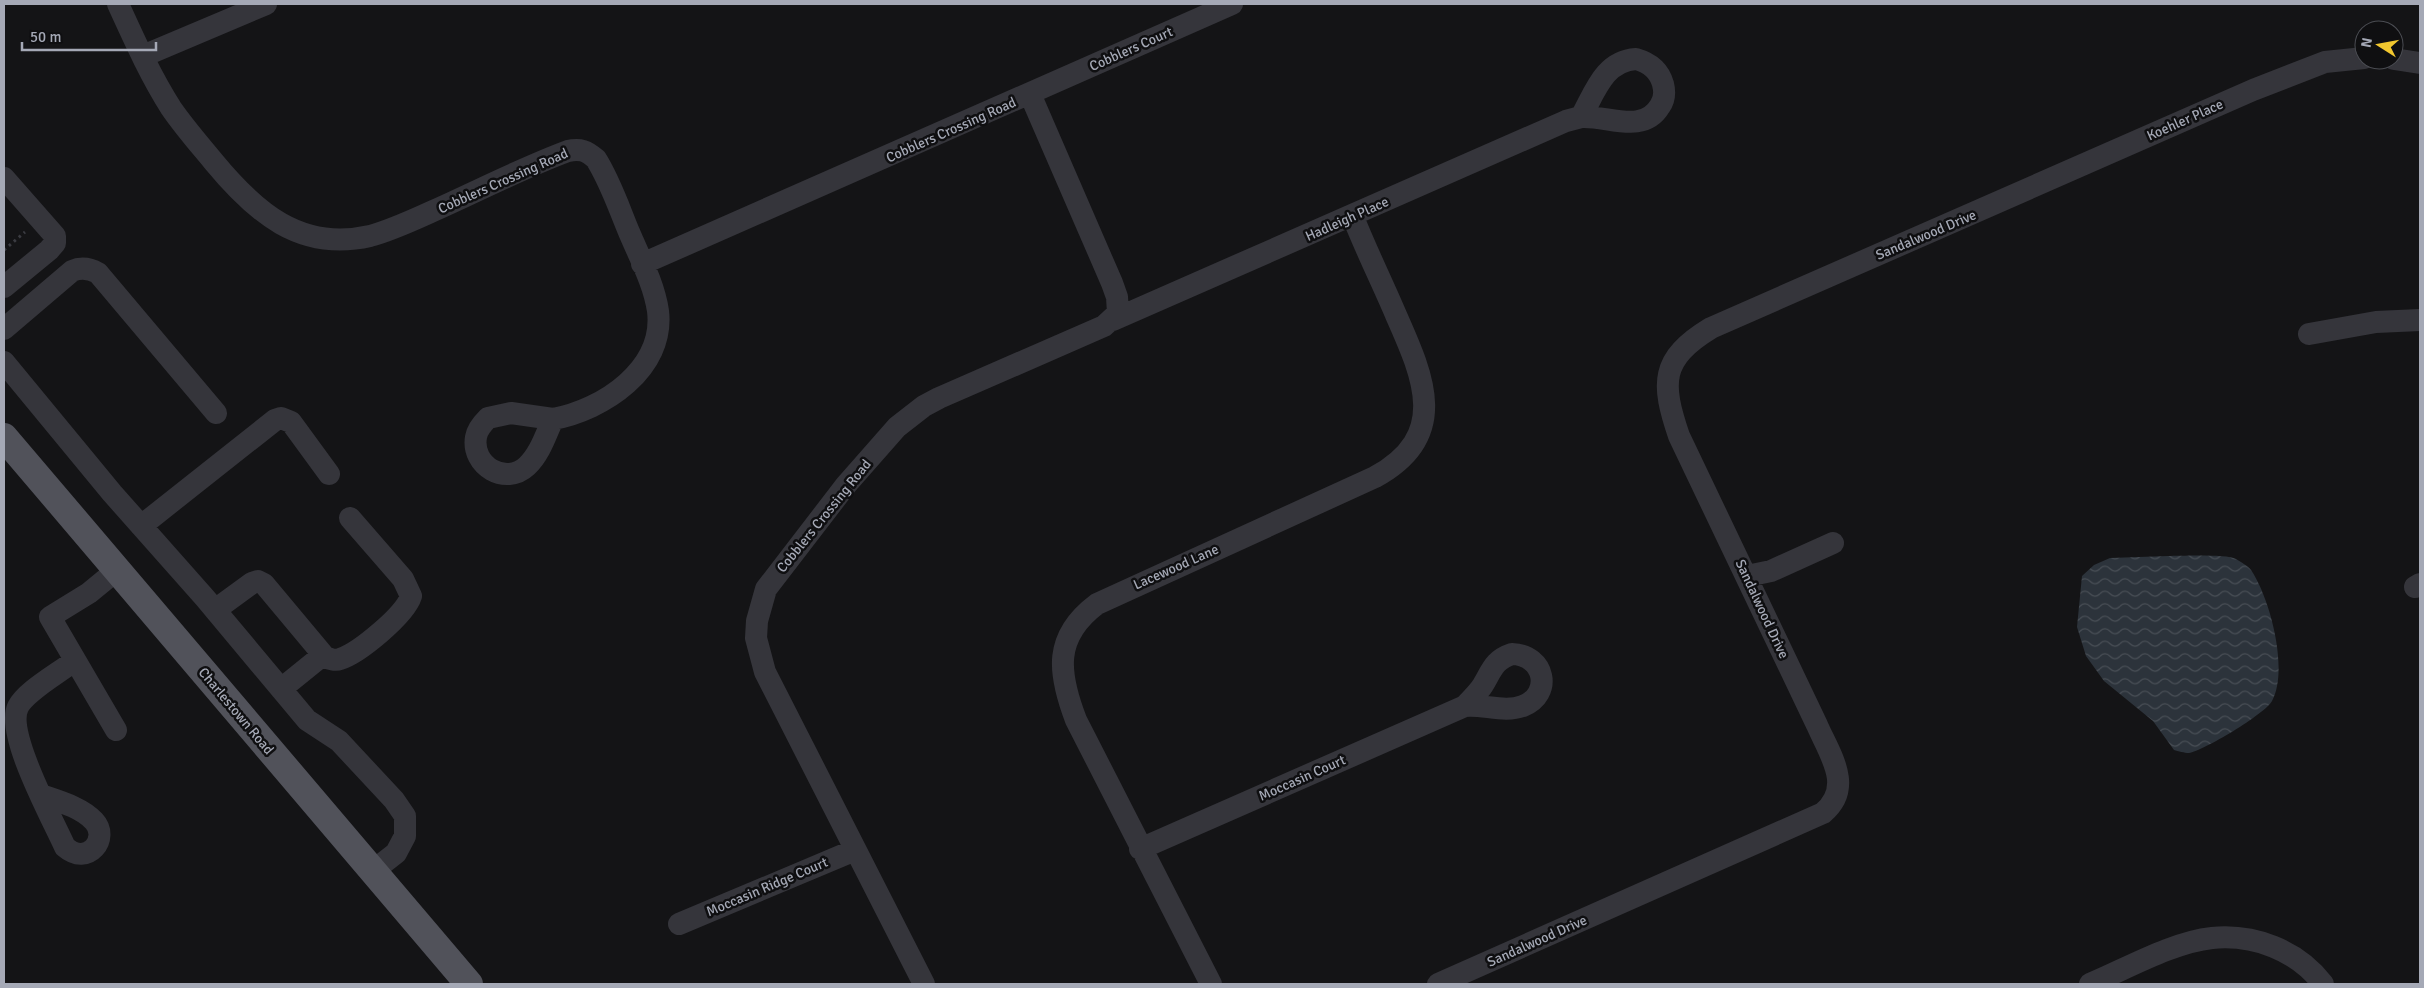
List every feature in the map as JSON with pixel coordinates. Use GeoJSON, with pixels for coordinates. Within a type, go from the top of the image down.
{"type":"FeatureCollection","features":[{"type":"Feature","properties":{"kind":"main road","name":"Charlestown Road"},"geometry":{"type":"LineString","coordinates":[[4,436],[469,984]]}},
{"type":"Feature","properties":{"kind":"street","name":"Cobblers Crossing Road"},"geometry":{"type":"LineString","coordinates":[[118,4],[142,56],[182,123],[224,175],[256,207],[291,230],[330,240],[372,235],[413,220],[556,155],[578,149],[588,152],[602,169],[642,264],[1030,94],[1115,290],[1118,313],[1104,326],[940,398],[910,416],[897,427],[846,485],[766,590],[756,621],[756,638],[765,672],[924,984]]}},
{"type":"Feature","properties":{"kind":"street"},"geometry":{"type":"LineString","coordinates":[[142,56],[266,4]]}},
{"type":"Feature","properties":{"kind":"street","name":"Cobblers Court"},"geometry":{"type":"LineString","coordinates":[[1030,94],[1232,4]]}},
{"type":"Feature","properties":{"kind":"street","name":"Koehler Place"},"geometry":{"type":"LineString","coordinates":[[2011,198],[2300,70],[2325,62],[2354,59]]}},
{"type":"Feature","properties":{"kind":"street"},"geometry":{"type":"LineString","coordinates":[[2404,61],[2420,64]]}},
{"type":"Feature","properties":{"kind":"street","name":"Hadleigh Place"},"geometry":{"type":"LineString","coordinates":[[1112,320],[1581,116]]}},
{"type":"Feature","properties":{"kind":"street"},"geometry":{"type":"LineString","coordinates":[[4,178],[55,236],[55,243],[50,250],[4,288]]}},
{"type":"Feature","properties":{"kind":"street","name":"Sandalwood Drive"},"geometry":{"type":"LineString","coordinates":[[1438,984],[1761,842],[1823,813],[1833,805],[1838,789],[1836,770],[1747,576],[1679,436],[1668,404],[1669,375],[1673,360],[1682,348],[1711,328],[2011,198]]}},
{"type":"Feature","properties":{"kind":"street","name":"Lacewood Lane"},"geometry":{"type":"LineString","coordinates":[[1210,984],[1140,849],[1068,702],[1063,683],[1062,664],[1065,646],[1071,630],[1082,615],[1097,604],[1375,477],[1390,469],[1412,446],[1424,417],[1424,384],[1404,333],[1352,216]]}},
{"type":"Feature","properties":{"kind":"street"},"geometry":{"type":"LineString","coordinates":[[553,419],[575,413],[600,401],[638,374],[647,360],[654,345],[658,313],[655,296],[642,264]]}},
{"type":"Feature","properties":{"kind":"street"},"geometry":{"type":"LineString","coordinates":[[4,328],[72,271],[78,269],[92,270],[98,273],[216,412]]}},
{"type":"Feature","properties":{"kind":"street"},"geometry":{"type":"LineString","coordinates":[[2309,334],[2376,322],[2420,320]]}},
{"type":"Feature","properties":{"kind":"street"},"geometry":{"type":"LineString","coordinates":[[4,362],[307,720],[339,740],[394,800],[405,816],[405,836],[396,853],[373,871]]}},
{"type":"Feature","properties":{"kind":"street"},"geometry":{"type":"LineString","coordinates":[[141,526],[275,420],[281,418],[291,422],[329,474]]}},
{"type":"Feature","properties":{"kind":"street"},"geometry":{"type":"LineString","coordinates":[[215,610],[252,583],[258,581],[264,584],[323,655],[332,660],[338,660],[360,648],[394,619],[409,602],[411,596],[403,579],[350,518]]}},
{"type":"Feature","properties":{"kind":"street"},"geometry":{"type":"LineString","coordinates":[[1747,576],[1771,571],[1833,543]]}},
{"type":"Feature","properties":{"kind":"street"},"geometry":{"type":"LineString","coordinates":[[116,730],[74,661],[50,616],[89,593],[117,570]]}},
{"type":"Feature","properties":{"kind":"street"},"geometry":{"type":"LineString","coordinates":[[281,689],[323,655]]}},
{"type":"Feature","properties":{"kind":"street"},"geometry":{"type":"LineString","coordinates":[[41,795],[20,748],[15,728],[17,708],[24,698],[74,661]]}},
{"type":"Feature","properties":{"kind":"street","name":"Moccasin Court"},"geometry":{"type":"LineString","coordinates":[[1140,849],[1465,706]]}},
{"type":"Feature","properties":{"kind":"street","name":"Moccasin Ridge Court"},"geometry":{"type":"LineString","coordinates":[[679,924],[855,850]]}},
{"type":"Feature","properties":{"kind":"street"},"geometry":{"type":"LineString","coordinates":[[2090,984],[2188,944],[2210,938],[2234,937],[2258,941],[2279,949],[2299,960],[2323,984]]}},
{"type":"Feature","properties":{"kind":"water"},"geometry":{"type":"Polygon","coordinates":[[[2168,556],[2231,557],[2248,567],[2258,582],[2265,598],[2278,653],[2279,671],[2277,688],[2272,701],[2267,707],[2233,731],[2207,746],[2189,753],[2174,750],[2153,721],[2104,681],[2086,656],[2077,627],[2082,576],[2094,565],[2110,558],[2168,556]]]}}]}
